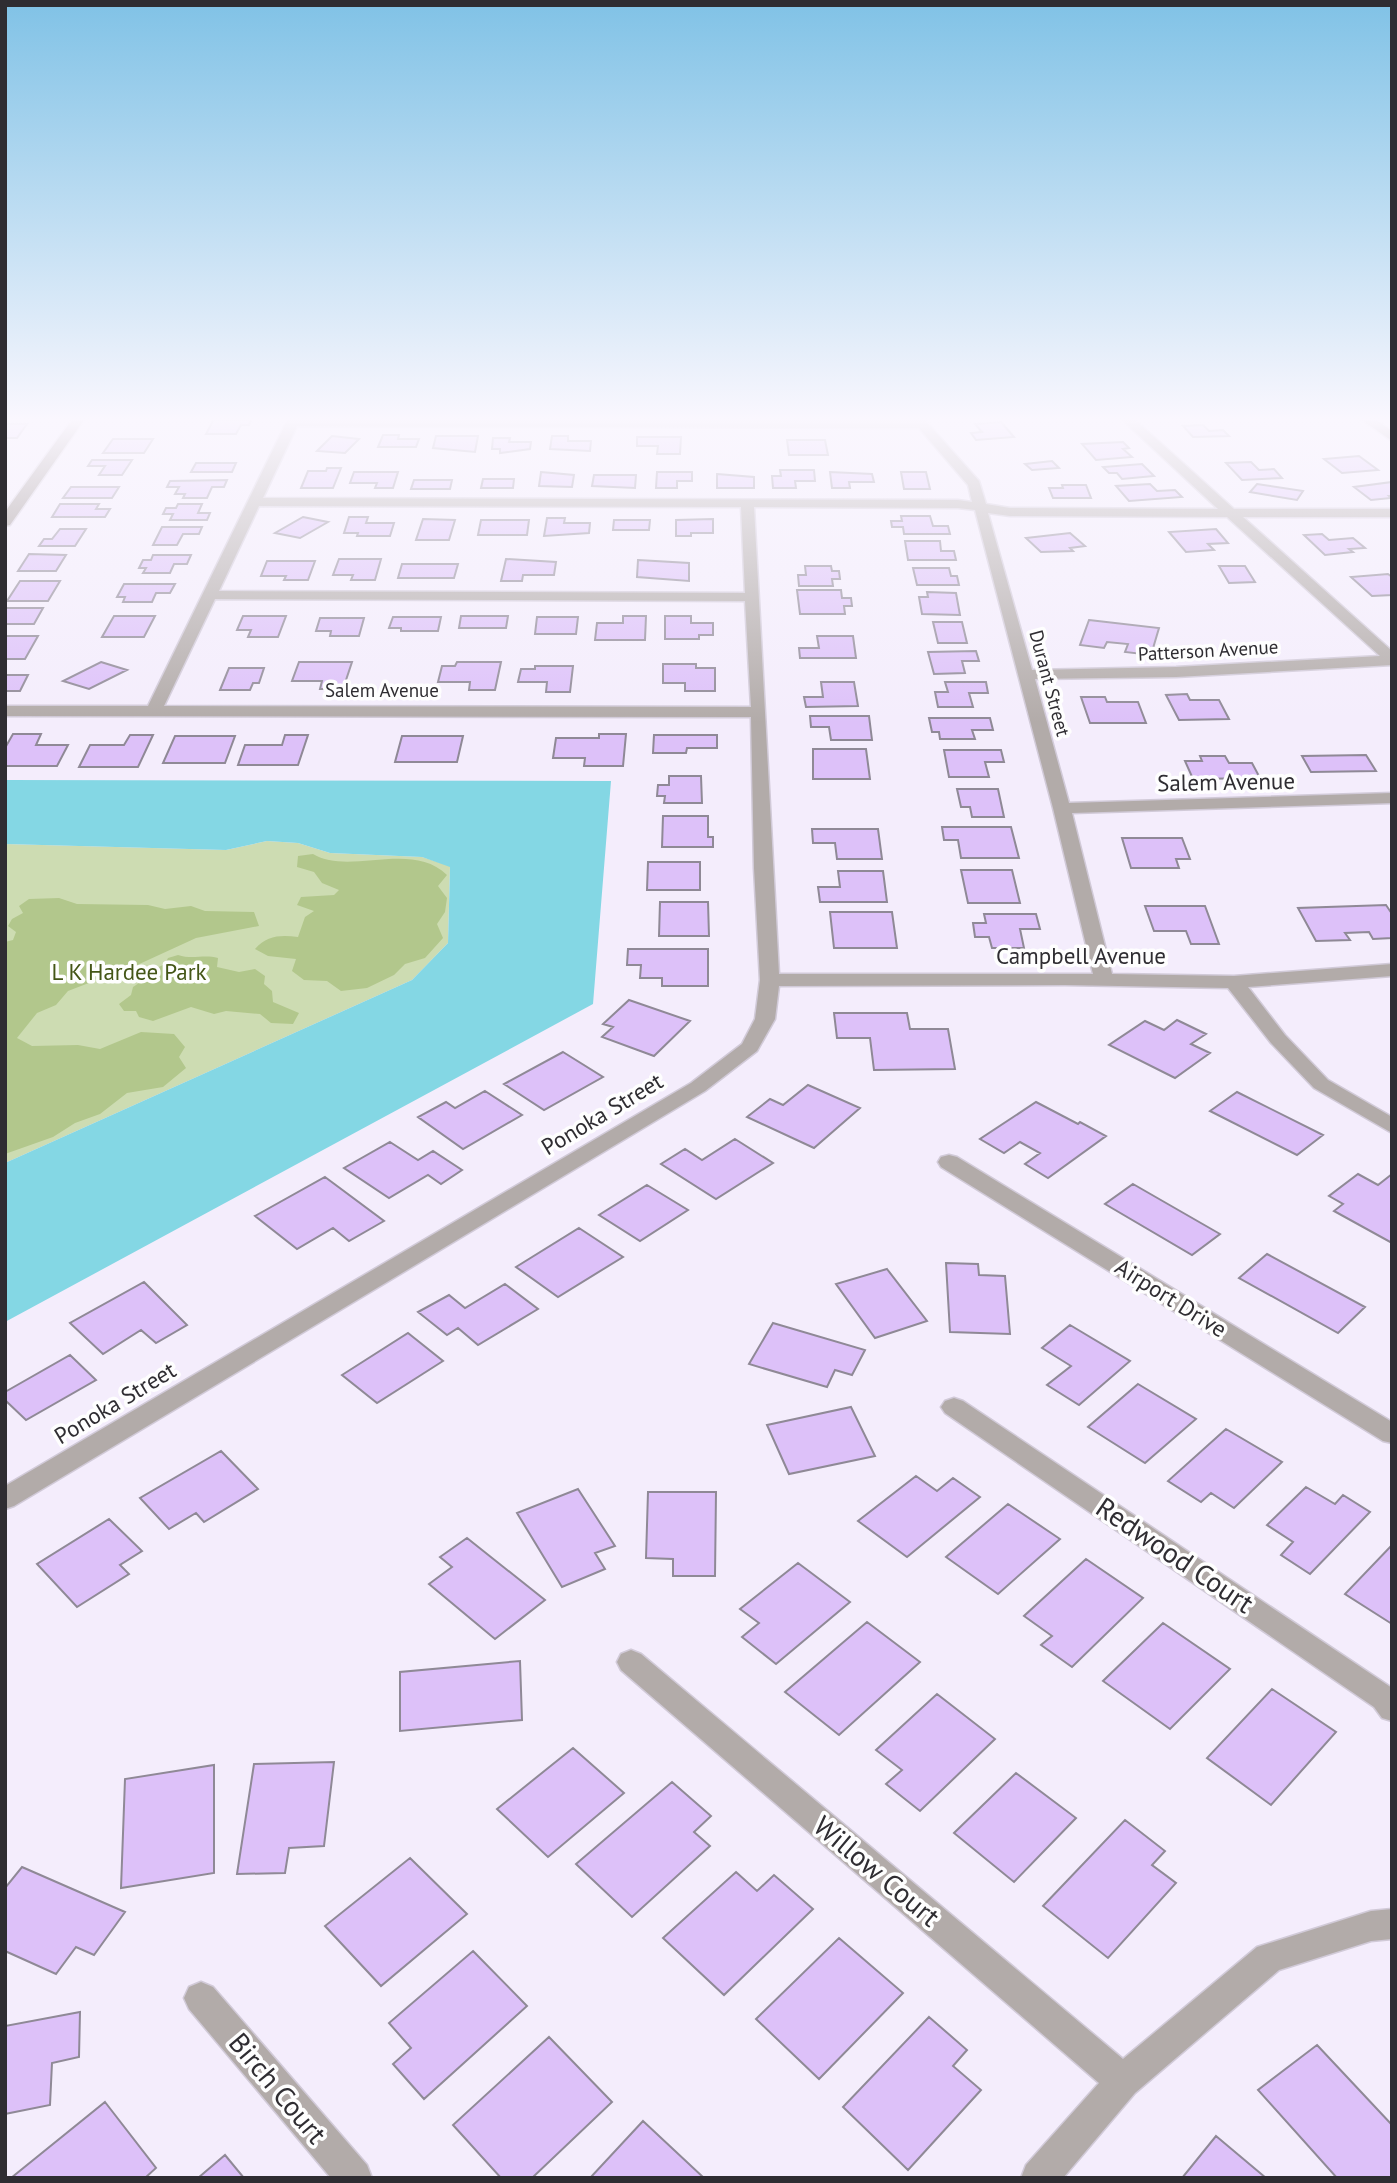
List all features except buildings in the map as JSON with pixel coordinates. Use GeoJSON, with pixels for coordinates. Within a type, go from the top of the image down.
{"type":"FeatureCollection","features":[{"type":"Feature","properties":{"kind":"street"},"geometry":{"type":"LineString","coordinates":[[153,711],[248,519]]}},
{"type":"Feature","properties":{"kind":"street","name":"Ponoka Street"},"geometry":{"type":"LineString","coordinates":[[5,1499],[698,1087],[750,1047],[765,1019],[770,980],[762,868],[759,712],[748,519]]}},
{"type":"Feature","properties":{"kind":"street","name":"Durant Street"},"geometry":{"type":"LineString","coordinates":[[985,519],[1062,808],[1104,979]]}},
{"type":"Feature","properties":{"kind":"street"},"geometry":{"type":"LineString","coordinates":[[1240,519],[1392,659]]}},
{"type":"Feature","properties":{"kind":"street"},"geometry":{"type":"LineString","coordinates":[[209,596],[751,597]]}},
{"type":"Feature","properties":{"kind":"street","name":"Patterson Avenue"},"geometry":{"type":"LineString","coordinates":[[1026,675],[1176,672],[1392,659]]}},
{"type":"Feature","properties":{"kind":"street","name":"Salem Avenue"},"geometry":{"type":"LineString","coordinates":[[5,711],[759,712]]}},
{"type":"Feature","properties":{"kind":"street","name":"Salem Avenue"},"geometry":{"type":"LineString","coordinates":[[1062,808],[1392,798]]}},
{"type":"Feature","properties":{"kind":"street","name":"Campbell Avenue"},"geometry":{"type":"LineString","coordinates":[[770,980],[1104,979],[1234,982],[1392,970]]}},
{"type":"Feature","properties":{"kind":"street"},"geometry":{"type":"LineString","coordinates":[[1234,982],[1278,1039],[1321,1084],[1392,1126]]}},
{"type":"Feature","properties":{"kind":"street","name":"Airport Drive"},"geometry":{"type":"LineString","coordinates":[[949,1162],[1392,1434]]}},
{"type":"Feature","properties":{"kind":"street","name":"Redwood Court"},"geometry":{"type":"LineString","coordinates":[[954,1407],[1350,1674],[1384,1698],[1392,1709]]}},
{"type":"Feature","properties":{"kind":"street","name":"Willow Court"},"geometry":{"type":"LineString","coordinates":[[631,1662],[1123,2081]]}},
{"type":"Feature","properties":{"kind":"street"},"geometry":{"type":"LineString","coordinates":[[1039,2178],[1123,2081],[1269,1958],[1371,1926],[1392,1924]]}},
{"type":"Feature","properties":{"kind":"street","name":"Birch Court"},"geometry":{"type":"LineString","coordinates":[[201,1998],[355,2178]]}},
{"type":"Feature","properties":{"kind":"green space","name":"L K Hardee Park"},"geometry":{"type":"Polygon","coordinates":[[[267,841],[298,843],[330,853],[422,857],[450,866],[448,943],[412,980],[5,1163],[5,844],[226,850],[267,841]]]}},
{"type":"Feature","properties":{"kind":"green space"},"geometry":{"type":"Polygon","coordinates":[[[313,854],[344,862],[398,859],[416,860],[432,865],[447,875],[438,886],[447,898],[445,912],[437,924],[443,938],[425,958],[405,964],[394,975],[367,988],[341,991],[327,981],[304,980],[292,971],[296,959],[268,956],[255,949],[264,941],[275,937],[298,937],[305,917],[314,911],[297,905],[301,897],[334,895],[339,890],[322,883],[314,872],[297,867],[298,856],[313,854]]]}},
{"type":"Feature","properties":{"kind":"green space"},"geometry":{"type":"Polygon","coordinates":[[[59,898],[77,904],[148,905],[165,909],[191,906],[205,911],[254,912],[259,926],[196,938],[135,966],[107,969],[94,981],[68,991],[56,1005],[37,1013],[17,1038],[32,1046],[78,1045],[100,1049],[141,1032],[174,1034],[185,1047],[179,1057],[186,1068],[163,1087],[127,1093],[100,1114],[75,1123],[53,1137],[5,1154],[5,942],[13,940],[16,932],[8,926],[12,919],[23,913],[19,906],[29,899],[59,898]]]}},
{"type":"Feature","properties":{"kind":"green space"},"geometry":{"type":"Polygon","coordinates":[[[178,955],[218,958],[217,967],[239,972],[255,969],[265,976],[264,984],[272,991],[273,1002],[299,1013],[293,1024],[271,1023],[260,1014],[226,1011],[214,1014],[191,1007],[153,1021],[139,1017],[136,1011],[124,1011],[119,1004],[131,995],[140,976],[165,964],[168,958],[178,955]]]}},
{"type":"Feature","properties":{"kind":"water"},"geometry":{"type":"Polygon","coordinates":[[[5,780],[611,781],[593,1004],[5,1322],[5,1163],[412,980],[448,943],[450,867],[422,857],[330,853],[298,843],[267,841],[226,850],[5,844],[5,780]]]}}]}
